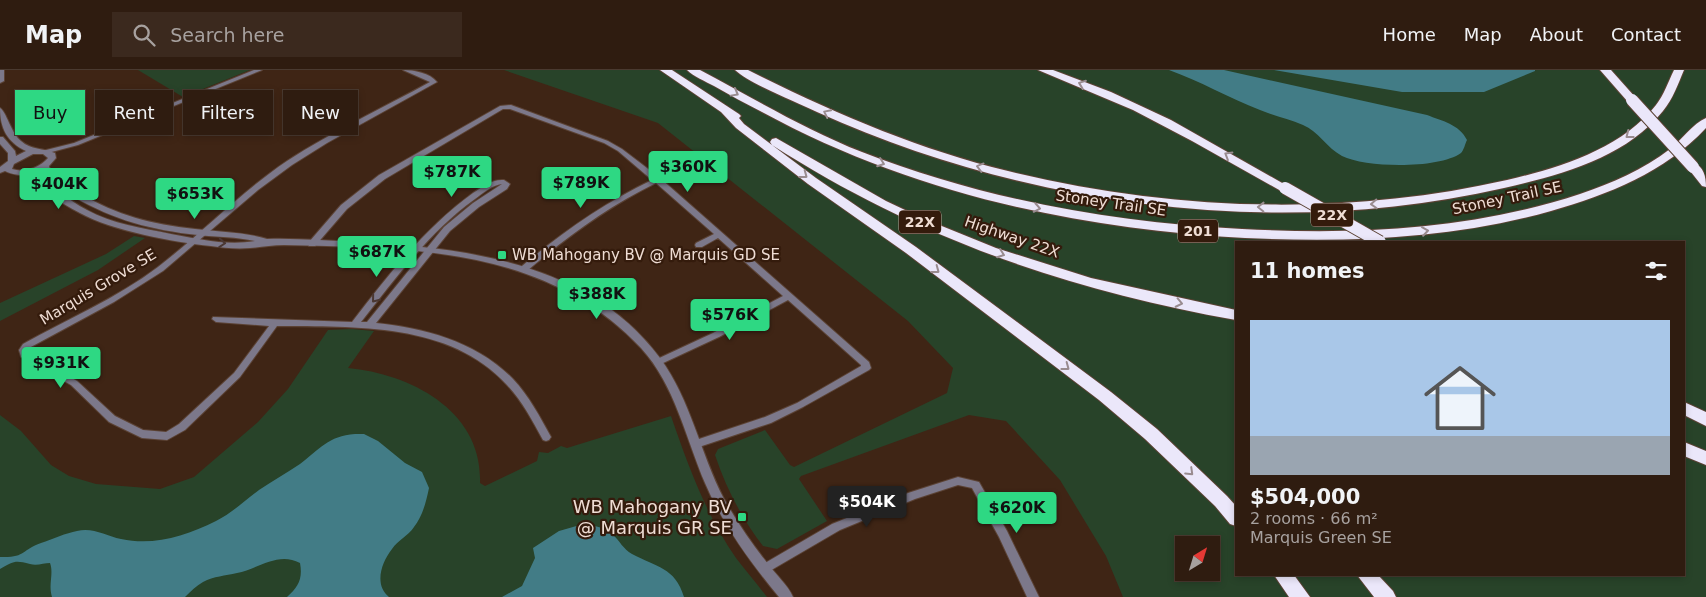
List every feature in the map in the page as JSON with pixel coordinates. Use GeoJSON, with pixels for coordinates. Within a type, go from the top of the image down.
{"type":"FeatureCollection","features":[{"type":"Feature","properties":{"kind":"highway","name":"Highway 22X"},"geometry":{"type":"LineString","coordinates":[[666,70],[726,111],[837,181],[878,203],[928,226],[1001,255],[1071,277],[1235,315]]}},
{"type":"Feature","properties":{"kind":"highway","name":"Stoney Trail SE"},"geometry":{"type":"LineString","coordinates":[[692,70],[820,139],[879,163],[953,187],[1029,207],[1100,220],[1211,233],[1330,237],[1403,234],[1480,224],[1539,211],[1607,190],[1655,166],[1689,141],[1706,121]]}},
{"type":"Feature","properties":{"kind":"highway","name":"Stoney Trail SE"},"geometry":{"type":"LineString","coordinates":[[740,70],[838,118],[901,143],[1005,174],[1105,194],[1202,206],[1310,208],[1397,203],[1473,193],[1559,171],[1623,140],[1647,122],[1670,94],[1679,70]]}},
{"type":"Feature","properties":{"kind":"highway","name":"22X"},"geometry":{"type":"LineString","coordinates":[[1043,70],[1104,92],[1149,112],[1209,144],[1378,241]]}},
{"type":"Feature","properties":{"kind":"highway"},"geometry":{"type":"LineString","coordinates":[[1605,70],[1693,166],[1706,183]]}},
{"type":"Feature","properties":{"kind":"highway"},"geometry":{"type":"LineString","coordinates":[[726,111],[740,126],[812,181],[911,250],[1104,396],[1151,434],[1235,518]]}},
{"type":"Feature","properties":{"kind":"highway"},"geometry":{"type":"LineString","coordinates":[[1685,409],[1706,420]]}},
{"type":"Feature","properties":{"kind":"highway"},"geometry":{"type":"LineString","coordinates":[[1685,449],[1706,458]]}},
{"type":"Feature","properties":{"kind":"highway"},"geometry":{"type":"LineString","coordinates":[[1685,458],[1706,468]]}},
{"type":"Feature","properties":{"kind":"highway"},"geometry":{"type":"LineString","coordinates":[[1284,576],[1300,597]]}},
{"type":"Feature","properties":{"kind":"highway"},"geometry":{"type":"LineString","coordinates":[[1367,576],[1386,597]]}},
{"type":"Feature","properties":{"kind":"street"},"geometry":{"type":"LineString","coordinates":[[0,70],[0,81]]}},
{"type":"Feature","properties":{"kind":"street"},"geometry":{"type":"LineString","coordinates":[[0,177],[45,165],[52,158],[76,144],[259,70]]}},
{"type":"Feature","properties":{"kind":"street","name":"Marquis Grove SE"},"geometry":{"type":"LineString","coordinates":[[275,323],[237,375],[182,427],[167,436],[142,434],[112,419],[74,383],[24,355],[23,350],[26,346],[133,287],[158,270],[204,233],[241,199],[290,162],[434,82],[432,79],[406,70]]}},
{"type":"Feature","properties":{"kind":"street"},"geometry":{"type":"LineString","coordinates":[[312,244],[344,207],[382,177],[502,107],[510,107],[606,142],[620,150],[657,180],[866,364],[866,368],[800,405],[768,420],[696,444]]}},
{"type":"Feature","properties":{"kind":"street"},"geometry":{"type":"LineString","coordinates":[[0,110],[10,134],[24,148],[49,153],[52,158]]}},
{"type":"Feature","properties":{"kind":"street"},"geometry":{"type":"LineString","coordinates":[[0,139],[12,153],[8,170],[35,176],[58,196],[90,215],[136,229],[194,241],[248,245],[267,242],[417,249],[474,256],[524,268],[556,281],[600,306],[626,327],[658,362],[696,444],[702,464],[720,504],[747,548],[786,597]]}},
{"type":"Feature","properties":{"kind":"street"},"geometry":{"type":"LineString","coordinates":[[0,171],[21,156],[76,144]]}},
{"type":"Feature","properties":{"kind":"street"},"geometry":{"type":"LineString","coordinates":[[45,165],[56,181],[100,208],[146,223],[204,233],[254,238],[267,242]]}},
{"type":"Feature","properties":{"kind":"street"},"geometry":{"type":"LineString","coordinates":[[524,268],[592,215],[657,180]]}},
{"type":"Feature","properties":{"kind":"street"},"geometry":{"type":"LineString","coordinates":[[356,323],[434,228],[458,207],[495,182],[500,181],[506,184],[457,219],[370,324]]}},
{"type":"Feature","properties":{"kind":"street"},"geometry":{"type":"LineString","coordinates":[[699,245],[719,235]]}},
{"type":"Feature","properties":{"kind":"street"},"geometry":{"type":"LineString","coordinates":[[658,362],[716,335],[790,296]]}},
{"type":"Feature","properties":{"kind":"street"},"geometry":{"type":"LineString","coordinates":[[216,319],[275,323],[370,324],[397,328],[451,343],[479,357],[502,374],[529,406],[546,437]]}},
{"type":"Feature","properties":{"kind":"street"},"geometry":{"type":"LineString","coordinates":[[764,569],[836,527],[912,496],[958,481],[974,485],[1003,534],[1033,597]]}},
{"type":"Feature","properties":{"kind":"green space"},"geometry":{"type":"Polygon","coordinates":[[[138,70],[250,70],[200,90],[183,90],[183,97],[138,70]]]}},
{"type":"Feature","properties":{"kind":"green space"},"geometry":{"type":"Polygon","coordinates":[[[504,70],[1706,70],[1706,597],[1123,597],[1106,556],[1060,480],[1006,421],[969,415],[801,476],[799,479],[827,521],[777,549],[763,546],[741,514],[729,491],[715,455],[718,449],[765,430],[790,465],[794,467],[947,393],[953,368],[908,321],[658,123],[504,70]]]}},
{"type":"Feature","properties":{"kind":"green space"},"geometry":{"type":"Polygon","coordinates":[[[134,236],[145,238],[98,270],[0,321],[0,303],[106,254],[134,236]]]}},
{"type":"Feature","properties":{"kind":"green space"},"geometry":{"type":"Polygon","coordinates":[[[352,329],[374,331],[348,368],[396,378],[418,388],[439,401],[456,417],[470,436],[478,458],[480,483],[485,486],[537,461],[539,452],[548,453],[561,446],[567,448],[671,416],[691,471],[725,542],[767,597],[0,597],[0,415],[21,431],[51,465],[69,476],[96,484],[160,489],[194,477],[258,422],[288,389],[328,330],[352,329]]]}},
{"type":"Feature","properties":{"kind":"water"},"geometry":{"type":"Polygon","coordinates":[[[1169,70],[1224,70],[1427,115],[1455,127],[1467,140],[1461,153],[1436,162],[1384,165],[1353,160],[1337,153],[1313,131],[1303,125],[1265,112],[1169,70]]]}},
{"type":"Feature","properties":{"kind":"water"},"geometry":{"type":"Polygon","coordinates":[[[1274,70],[1535,71],[1484,92],[1402,92],[1274,70]]]}},
{"type":"Feature","properties":{"kind":"water"},"geometry":{"type":"Polygon","coordinates":[[[355,434],[364,434],[378,441],[405,463],[422,472],[429,488],[420,518],[412,530],[394,546],[382,567],[380,580],[384,592],[389,597],[287,597],[299,582],[301,569],[300,563],[284,559],[207,580],[185,597],[52,597],[50,563],[35,565],[15,562],[0,569],[0,557],[19,555],[35,546],[77,531],[89,530],[121,539],[146,541],[170,538],[193,531],[227,514],[259,490],[300,464],[331,440],[355,434]]]}},
{"type":"Feature","properties":{"kind":"water"},"geometry":{"type":"Polygon","coordinates":[[[580,525],[606,530],[629,552],[664,569],[675,579],[684,597],[502,597],[522,586],[535,558],[533,548],[559,531],[580,525]]]}},
{"type":"Feature","properties":{"kind":"place","name":"WB Mahogany BV @ Marquis GD SE"},"geometry":{"type":"Point","coordinates":[502,255]}},
{"type":"Feature","properties":{"kind":"place","name":"WB Mahogany BV @ Marquis GR SE"},"geometry":{"type":"Point","coordinates":[742,517]}}]}
